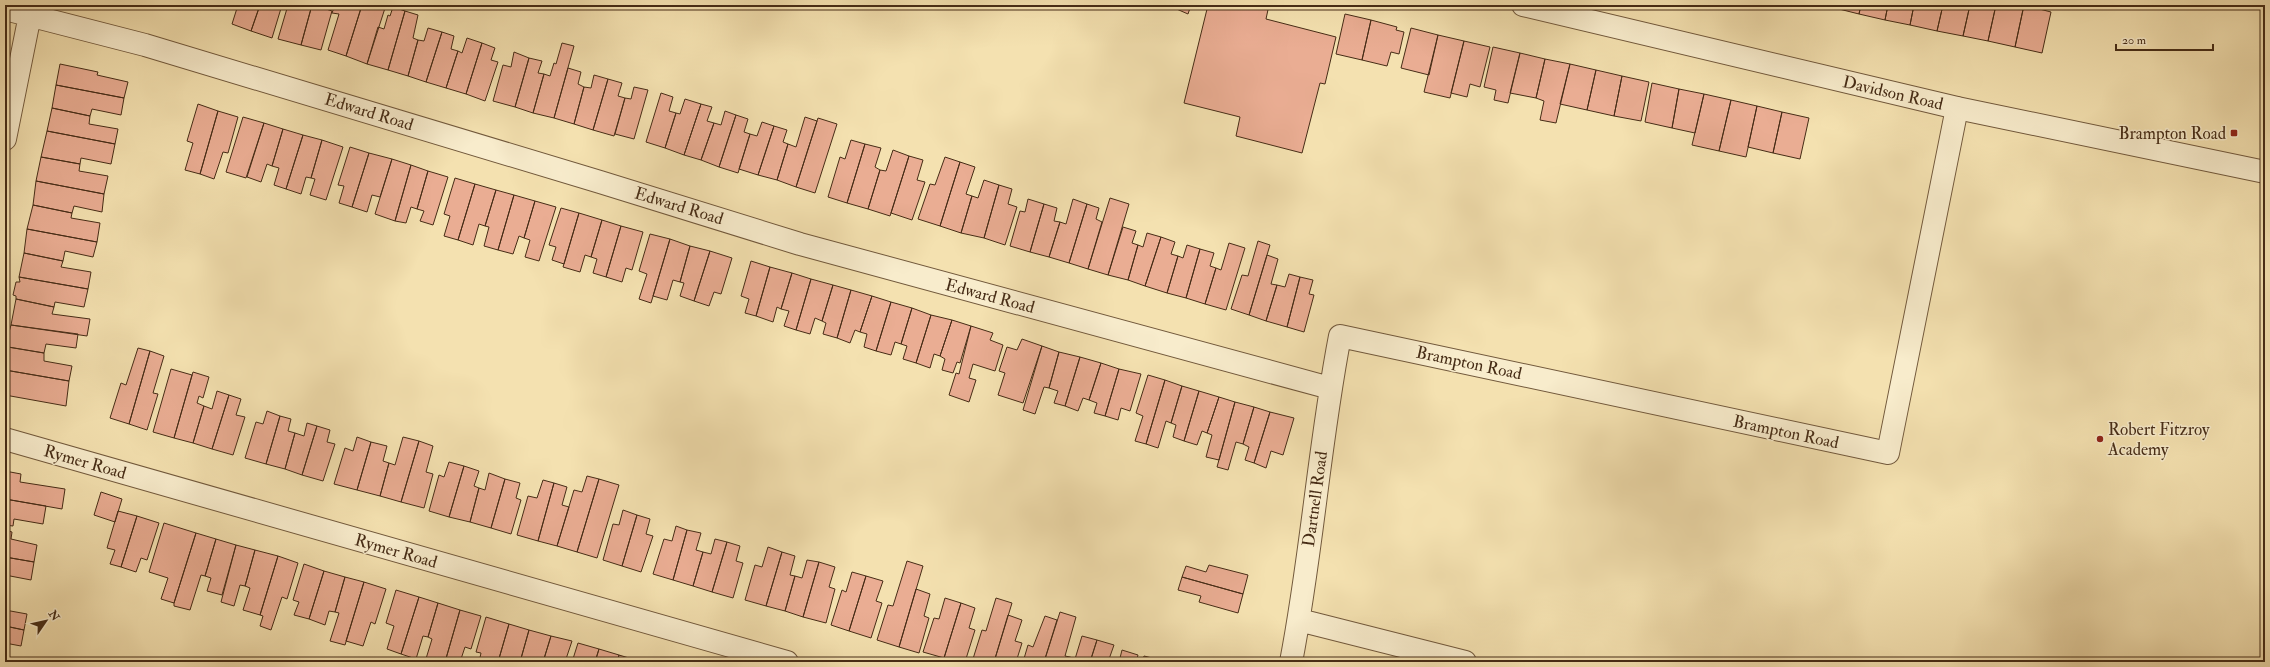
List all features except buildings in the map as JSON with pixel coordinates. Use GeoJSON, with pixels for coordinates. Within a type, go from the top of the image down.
{"type":"FeatureCollection","features":[{"type":"Feature","properties":{"kind":"street","name":"Davidson Road"},"geometry":{"type":"LineString","coordinates":[[1523,5],[1957,108],[2265,172]]}},
{"type":"Feature","properties":{"kind":"street","name":"Edward Road"},"geometry":{"type":"LineString","coordinates":[[5,9],[31,10],[800,244],[1330,388]]}},
{"type":"Feature","properties":{"kind":"street"},"geometry":{"type":"LineString","coordinates":[[5,139],[31,10]]}},
{"type":"Feature","properties":{"kind":"street","name":"Brampton Road"},"geometry":{"type":"LineString","coordinates":[[1340,336],[1888,453],[1957,108]]}},
{"type":"Feature","properties":{"kind":"street","name":"Dartnell Road"},"geometry":{"type":"LineString","coordinates":[[1291,662],[1299,620],[1330,388],[1340,336]]}},
{"type":"Feature","properties":{"kind":"street","name":"Rymer Road"},"geometry":{"type":"LineString","coordinates":[[5,439],[787,662]]}},
{"type":"Feature","properties":{"kind":"street"},"geometry":{"type":"LineString","coordinates":[[1299,620],[1465,662]]}},
{"type":"Feature","properties":{"kind":"place","name":"Brampton Road"},"geometry":{"type":"Point","coordinates":[2234,133]}},
{"type":"Feature","properties":{"kind":"place","name":"Robert Fitzroy Academy"},"geometry":{"type":"Point","coordinates":[2100,439]}}]}
